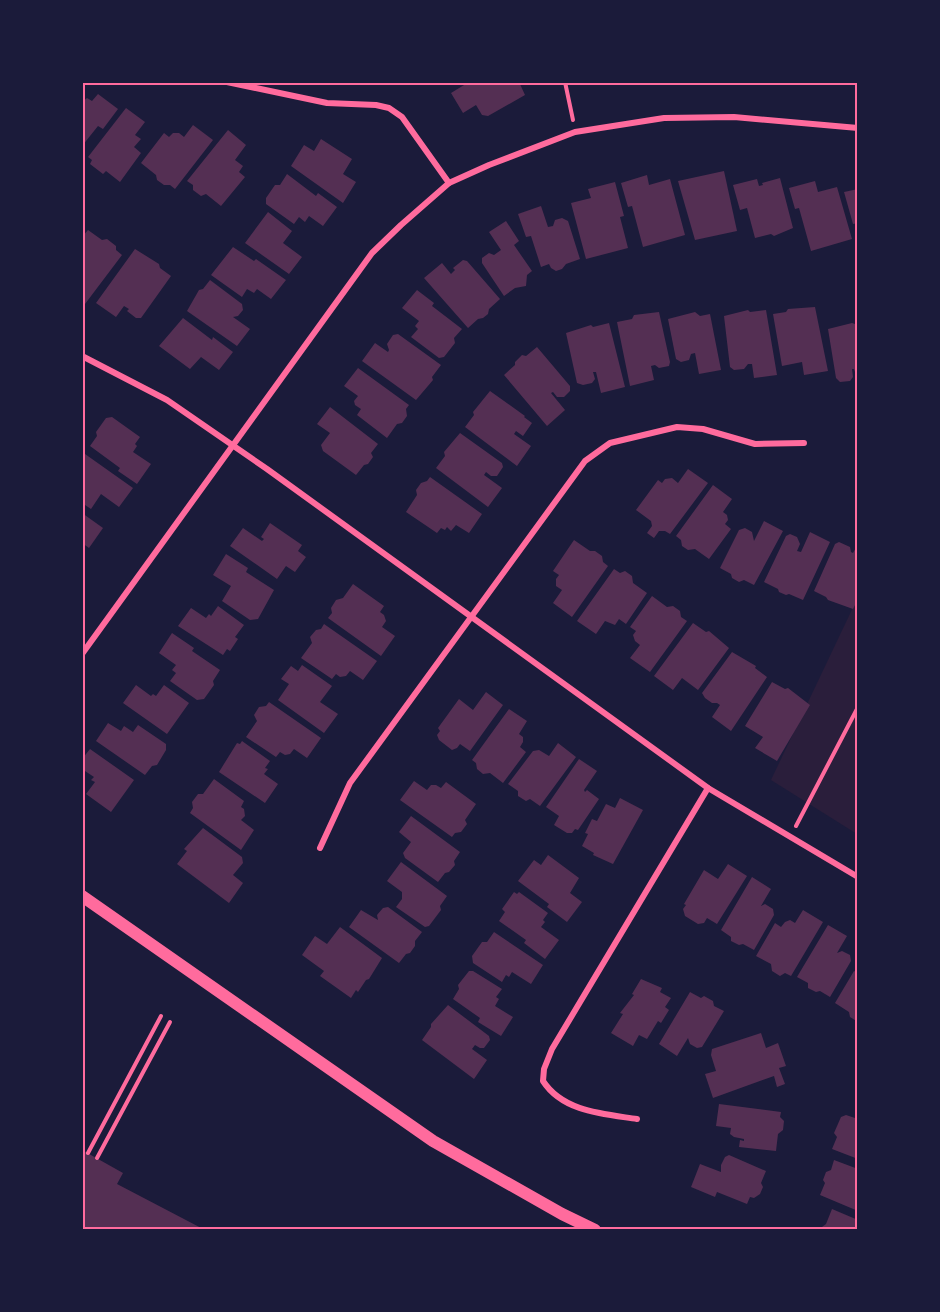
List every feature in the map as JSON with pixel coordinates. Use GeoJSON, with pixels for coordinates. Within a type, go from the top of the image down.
{"type":"FeatureCollection","features":[{"type":"Feature","properties":{"kind":"main road"},"geometry":{"type":"LineString","coordinates":[[82,896],[434,1141],[562,1214],[595,1230]]}},
{"type":"Feature","properties":{"kind":"street"},"geometry":{"type":"LineString","coordinates":[[227,82],[327,103],[376,105],[389,108],[402,117],[449,183]]}},
{"type":"Feature","properties":{"kind":"street"},"geometry":{"type":"LineString","coordinates":[[82,654],[372,253],[449,183],[575,132],[664,118],[734,117],[858,128]]}},
{"type":"Feature","properties":{"kind":"street"},"geometry":{"type":"LineString","coordinates":[[82,356],[167,400],[472,616],[708,788],[858,877]]}},
{"type":"Feature","properties":{"kind":"street"},"geometry":{"type":"LineString","coordinates":[[320,848],[350,783],[585,461],[610,443],[677,427],[703,429],[755,444],[804,443]]}},
{"type":"Feature","properties":{"kind":"street"},"geometry":{"type":"LineString","coordinates":[[638,1119],[571,1105],[558,1099],[543,1081],[544,1069],[552,1048],[708,788]]}},
{"type":"Feature","properties":{"kind":"path"},"geometry":{"type":"LineString","coordinates":[[565,82],[575,132]]}},
{"type":"Feature","properties":{"kind":"path"},"geometry":{"type":"LineString","coordinates":[[791,837],[858,707]]}},
{"type":"Feature","properties":{"kind":"path"},"geometry":{"type":"LineString","coordinates":[[88,1154],[161,1016]]}},
{"type":"Feature","properties":{"kind":"path"},"geometry":{"type":"LineString","coordinates":[[97,1158],[170,1022]]}},
{"type":"Feature","properties":{"kind":"path"},"geometry":{"type":"LineString","coordinates":[[140,1055],[150,1060]]}},
{"type":"Feature","properties":{"kind":"path"},"geometry":{"type":"LineString","coordinates":[[125,1083],[135,1087]]}},
{"type":"Feature","properties":{"kind":"path"},"geometry":{"type":"LineString","coordinates":[[111,1109],[121,1114]]}},
{"type":"Feature","properties":{"kind":"shaded area"},"geometry":{"type":"Polygon","coordinates":[[[857,599],[857,834],[771,780],[857,599]]]}},
{"type":"Feature","properties":{"kind":"building"},"geometry":{"type":"Polygon","coordinates":[[[469,82],[519,82],[525,95],[488,116],[482,115],[476,105],[463,113],[451,93],[469,82]]]}},
{"type":"Feature","properties":{"kind":"building"},"geometry":{"type":"Polygon","coordinates":[[[98,94],[118,109],[103,129],[98,126],[82,146],[82,102],[87,98],[92,101],[98,94]]]}},
{"type":"Feature","properties":{"kind":"building"},"geometry":{"type":"Polygon","coordinates":[[[126,108],[145,122],[135,135],[141,139],[134,147],[141,153],[120,182],[106,171],[103,174],[90,164],[92,160],[88,157],[126,108]]]}},
{"type":"Feature","properties":{"kind":"building"},"geometry":{"type":"Polygon","coordinates":[[[193,125],[213,140],[175,189],[170,185],[164,185],[141,163],[164,133],[169,137],[173,133],[179,133],[184,137],[193,125]]]}},
{"type":"Feature","properties":{"kind":"building"},"geometry":{"type":"Polygon","coordinates":[[[228,130],[246,145],[235,160],[243,166],[239,172],[245,177],[221,206],[206,194],[201,196],[187,181],[228,130]]]}},
{"type":"Feature","properties":{"kind":"building"},"geometry":{"type":"Polygon","coordinates":[[[321,139],[352,159],[343,174],[356,182],[343,203],[291,166],[304,145],[314,151],[321,139]]]}},
{"type":"Feature","properties":{"kind":"building"},"geometry":{"type":"Polygon","coordinates":[[[724,171],[737,231],[695,240],[678,181],[724,171]]]}},
{"type":"Feature","properties":{"kind":"building"},"geometry":{"type":"Polygon","coordinates":[[[287,174],[316,196],[318,193],[337,207],[323,226],[309,216],[305,222],[299,217],[294,224],[266,204],[266,198],[275,185],[280,185],[287,174]]]}},
{"type":"Feature","properties":{"kind":"building"},"geometry":{"type":"Polygon","coordinates":[[[647,175],[649,185],[670,179],[685,235],[643,247],[632,206],[628,207],[621,183],[647,175]]]}},
{"type":"Feature","properties":{"kind":"building"},"geometry":{"type":"Polygon","coordinates":[[[780,178],[793,228],[774,236],[771,234],[755,238],[747,208],[740,210],[733,185],[757,179],[759,186],[780,178]]]}},
{"type":"Feature","properties":{"kind":"building"},"geometry":{"type":"Polygon","coordinates":[[[815,181],[818,192],[837,187],[852,239],[811,251],[799,208],[795,209],[789,188],[815,181]]]}},
{"type":"Feature","properties":{"kind":"building"},"geometry":{"type":"Polygon","coordinates":[[[615,182],[624,216],[620,217],[628,248],[586,259],[571,203],[591,198],[588,189],[615,182]]]}},
{"type":"Feature","properties":{"kind":"building"},"geometry":{"type":"Polygon","coordinates":[[[858,189],[858,223],[853,224],[844,192],[858,189]]]}},
{"type":"Feature","properties":{"kind":"building"},"geometry":{"type":"Polygon","coordinates":[[[541,206],[548,227],[553,226],[555,220],[562,218],[568,221],[580,259],[556,271],[549,264],[541,267],[531,236],[526,237],[518,214],[541,206]]]}},
{"type":"Feature","properties":{"kind":"building"},"geometry":{"type":"Polygon","coordinates":[[[268,212],[292,231],[283,243],[302,257],[289,274],[245,243],[268,212]]]}},
{"type":"Feature","properties":{"kind":"building"},"geometry":{"type":"Polygon","coordinates":[[[506,221],[519,241],[514,245],[532,271],[527,275],[526,286],[515,288],[504,296],[482,263],[482,258],[489,253],[494,255],[501,250],[489,232],[506,221]]]}},
{"type":"Feature","properties":{"kind":"building"},"geometry":{"type":"Polygon","coordinates":[[[88,230],[102,240],[107,239],[122,255],[85,304],[82,302],[82,237],[88,230]]]}},
{"type":"Feature","properties":{"kind":"building"},"geometry":{"type":"Polygon","coordinates":[[[233,247],[254,261],[256,259],[286,280],[271,299],[257,289],[254,293],[247,289],[242,297],[211,275],[233,247]]]}},
{"type":"Feature","properties":{"kind":"building"},"geometry":{"type":"Polygon","coordinates":[[[135,249],[159,264],[160,268],[171,276],[141,318],[136,318],[124,306],[116,317],[96,303],[135,249]]]}},
{"type":"Feature","properties":{"kind":"building"},"geometry":{"type":"Polygon","coordinates":[[[463,260],[467,261],[500,299],[489,309],[488,314],[468,328],[424,278],[442,263],[451,274],[455,270],[453,268],[463,260]]]}},
{"type":"Feature","properties":{"kind":"building"},"geometry":{"type":"Polygon","coordinates":[[[210,280],[242,304],[243,310],[238,316],[233,317],[250,329],[237,346],[187,311],[199,290],[203,289],[210,280]]]}},
{"type":"Feature","properties":{"kind":"building"},"geometry":{"type":"Polygon","coordinates":[[[417,290],[434,303],[432,306],[462,329],[454,338],[455,343],[444,357],[439,358],[411,337],[418,329],[415,326],[419,321],[402,308],[417,290]]]}},
{"type":"Feature","properties":{"kind":"building"},"geometry":{"type":"Polygon","coordinates":[[[815,307],[828,371],[804,375],[802,362],[782,366],[773,314],[786,312],[788,309],[815,307]]]}},
{"type":"Feature","properties":{"kind":"building"},"geometry":{"type":"Polygon","coordinates":[[[748,310],[750,312],[766,310],[777,375],[754,378],[752,364],[748,364],[744,369],[734,370],[730,367],[724,316],[748,310]]]}},
{"type":"Feature","properties":{"kind":"building"},"geometry":{"type":"Polygon","coordinates":[[[659,312],[669,366],[659,368],[655,365],[651,366],[654,380],[630,386],[617,322],[632,319],[634,315],[659,312]]]}},
{"type":"Feature","properties":{"kind":"building"},"geometry":{"type":"Polygon","coordinates":[[[695,312],[700,316],[710,314],[721,370],[699,374],[695,353],[691,354],[689,360],[681,362],[676,359],[668,319],[695,312]]]}},
{"type":"Feature","properties":{"kind":"building"},"geometry":{"type":"Polygon","coordinates":[[[183,318],[212,340],[213,337],[233,352],[219,370],[201,357],[190,369],[159,346],[183,318]]]}},
{"type":"Feature","properties":{"kind":"building"},"geometry":{"type":"Polygon","coordinates":[[[609,323],[625,387],[601,393],[596,372],[593,372],[595,379],[592,383],[583,385],[577,383],[566,333],[591,325],[593,327],[609,323]]]}},
{"type":"Feature","properties":{"kind":"building"},"geometry":{"type":"Polygon","coordinates":[[[852,323],[858,325],[858,381],[852,369],[853,377],[850,381],[840,382],[836,378],[828,329],[852,323]]]}},
{"type":"Feature","properties":{"kind":"building"},"geometry":{"type":"Polygon","coordinates":[[[398,334],[441,365],[432,377],[433,380],[416,400],[362,361],[375,343],[388,352],[387,344],[393,335],[398,334]]]}},
{"type":"Feature","properties":{"kind":"building"},"geometry":{"type":"Polygon","coordinates":[[[537,347],[570,386],[570,391],[564,397],[557,397],[553,392],[551,393],[565,410],[547,426],[504,375],[522,355],[526,356],[537,347]]]}},
{"type":"Feature","properties":{"kind":"building"},"geometry":{"type":"Polygon","coordinates":[[[358,368],[409,405],[406,409],[407,416],[402,423],[397,424],[387,438],[357,415],[361,409],[355,405],[354,401],[358,396],[344,386],[358,368]]]}},
{"type":"Feature","properties":{"kind":"building"},"geometry":{"type":"Polygon","coordinates":[[[490,391],[532,423],[523,436],[516,431],[514,434],[531,446],[517,466],[465,427],[474,415],[473,412],[490,391]]]}},
{"type":"Feature","properties":{"kind":"building"},"geometry":{"type":"Polygon","coordinates":[[[330,407],[378,444],[371,453],[373,457],[356,475],[323,451],[321,445],[330,433],[317,424],[330,407]]]}},
{"type":"Feature","properties":{"kind":"building"},"geometry":{"type":"Polygon","coordinates":[[[112,417],[140,437],[133,452],[151,464],[137,484],[118,471],[120,468],[90,446],[106,418],[112,417]]]}},
{"type":"Feature","properties":{"kind":"building"},"geometry":{"type":"Polygon","coordinates":[[[460,433],[502,463],[503,467],[497,476],[491,476],[486,472],[484,475],[502,488],[488,507],[436,468],[445,456],[444,452],[460,433]]]}},
{"type":"Feature","properties":{"kind":"building"},"geometry":{"type":"Polygon","coordinates":[[[85,454],[133,488],[119,507],[101,494],[91,509],[82,503],[82,458],[85,454]]]}},
{"type":"Feature","properties":{"kind":"building"},"geometry":{"type":"Polygon","coordinates":[[[688,469],[708,483],[670,534],[659,531],[654,538],[647,533],[652,526],[651,521],[636,510],[658,480],[662,483],[665,479],[672,478],[678,483],[688,469]]]}},
{"type":"Feature","properties":{"kind":"building"},"geometry":{"type":"Polygon","coordinates":[[[430,477],[482,514],[469,533],[456,525],[451,531],[447,527],[445,530],[441,528],[437,533],[406,512],[417,495],[416,490],[430,477]]]}},
{"type":"Feature","properties":{"kind":"building"},"geometry":{"type":"Polygon","coordinates":[[[713,485],[732,499],[723,512],[727,515],[728,520],[725,524],[731,529],[709,559],[695,549],[688,550],[682,546],[681,540],[676,536],[713,485]]]}},
{"type":"Feature","properties":{"kind":"building"},"geometry":{"type":"Polygon","coordinates":[[[82,513],[103,528],[89,548],[82,543],[82,513]]]}},
{"type":"Feature","properties":{"kind":"building"},"geometry":{"type":"Polygon","coordinates":[[[764,521],[783,531],[754,585],[744,580],[739,582],[720,568],[739,530],[745,528],[752,532],[754,541],[764,521]]]}},
{"type":"Feature","properties":{"kind":"building"},"geometry":{"type":"Polygon","coordinates":[[[270,523],[302,545],[298,551],[306,557],[295,572],[286,566],[277,579],[230,546],[243,528],[262,541],[264,539],[261,537],[270,523]]]}},
{"type":"Feature","properties":{"kind":"building"},"geometry":{"type":"Polygon","coordinates":[[[810,532],[830,542],[803,600],[779,592],[778,589],[764,582],[786,536],[790,534],[797,537],[800,544],[797,551],[801,552],[810,532]]]}},
{"type":"Feature","properties":{"kind":"building"},"geometry":{"type":"Polygon","coordinates":[[[574,540],[602,556],[603,562],[608,566],[572,617],[553,603],[562,590],[556,586],[556,579],[559,575],[553,571],[574,540]]]}},
{"type":"Feature","properties":{"kind":"building"},"geometry":{"type":"Polygon","coordinates":[[[839,542],[850,547],[853,553],[858,544],[858,599],[853,609],[828,600],[814,591],[835,544],[839,542]]]}},
{"type":"Feature","properties":{"kind":"building"},"geometry":{"type":"Polygon","coordinates":[[[226,554],[248,568],[246,572],[274,590],[258,619],[250,620],[222,601],[231,586],[213,575],[226,554]]]}},
{"type":"Feature","properties":{"kind":"building"},"geometry":{"type":"Polygon","coordinates":[[[614,569],[620,573],[625,571],[632,576],[633,583],[647,593],[626,624],[619,619],[615,625],[605,621],[596,634],[577,621],[614,569]]]}},
{"type":"Feature","properties":{"kind":"building"},"geometry":{"type":"Polygon","coordinates":[[[353,584],[384,606],[380,612],[386,621],[382,627],[395,636],[381,656],[328,618],[336,600],[343,598],[353,584]]]}},
{"type":"Feature","properties":{"kind":"building"},"geometry":{"type":"Polygon","coordinates":[[[652,596],[667,607],[673,606],[680,611],[681,617],[687,621],[650,672],[630,658],[640,645],[635,641],[633,635],[636,631],[630,627],[652,596]]]}},
{"type":"Feature","properties":{"kind":"building"},"geometry":{"type":"Polygon","coordinates":[[[218,606],[244,625],[235,637],[238,639],[230,651],[227,649],[223,655],[178,626],[191,608],[206,618],[209,614],[211,616],[218,606]]]}},
{"type":"Feature","properties":{"kind":"building"},"geometry":{"type":"Polygon","coordinates":[[[693,623],[706,632],[709,631],[729,648],[698,690],[682,678],[673,690],[654,676],[693,623]]]}},
{"type":"Feature","properties":{"kind":"building"},"geometry":{"type":"Polygon","coordinates":[[[324,624],[377,661],[363,680],[350,671],[346,676],[340,677],[336,674],[332,679],[301,658],[312,643],[310,637],[324,624]]]}},
{"type":"Feature","properties":{"kind":"building"},"geometry":{"type":"Polygon","coordinates":[[[172,633],[194,648],[192,651],[220,670],[213,681],[214,685],[204,699],[197,700],[170,681],[176,673],[172,670],[176,665],[159,653],[172,633]]]}},
{"type":"Feature","properties":{"kind":"building"},"geometry":{"type":"Polygon","coordinates":[[[732,652],[756,666],[755,668],[767,677],[731,731],[712,717],[720,705],[712,703],[702,693],[732,652]]]}},
{"type":"Feature","properties":{"kind":"building"},"geometry":{"type":"Polygon","coordinates":[[[302,665],[332,686],[320,702],[338,714],[324,733],[278,700],[289,684],[281,679],[291,666],[298,671],[302,665]]]}},
{"type":"Feature","properties":{"kind":"building"},"geometry":{"type":"Polygon","coordinates":[[[772,682],[785,689],[788,688],[810,705],[777,761],[755,748],[763,737],[745,726],[772,682]]]}},
{"type":"Feature","properties":{"kind":"building"},"geometry":{"type":"Polygon","coordinates":[[[136,685],[151,696],[153,694],[156,696],[164,685],[189,703],[167,734],[123,703],[136,685]]]}},
{"type":"Feature","properties":{"kind":"building"},"geometry":{"type":"Polygon","coordinates":[[[486,692],[503,705],[470,751],[460,744],[452,750],[439,740],[438,728],[459,699],[473,710],[486,692]]]}},
{"type":"Feature","properties":{"kind":"building"},"geometry":{"type":"Polygon","coordinates":[[[269,702],[321,738],[307,758],[294,749],[290,754],[285,755],[280,752],[276,757],[246,737],[257,721],[254,715],[259,707],[266,706],[269,702]]]}},
{"type":"Feature","properties":{"kind":"building"},"geometry":{"type":"Polygon","coordinates":[[[509,709],[527,721],[519,734],[523,737],[520,747],[526,752],[503,783],[490,773],[483,774],[472,760],[509,709]]]}},
{"type":"Feature","properties":{"kind":"building"},"geometry":{"type":"Polygon","coordinates":[[[108,723],[121,731],[124,726],[133,732],[138,725],[166,744],[166,750],[157,765],[152,766],[145,775],[96,741],[108,723]]]}},
{"type":"Feature","properties":{"kind":"building"},"geometry":{"type":"Polygon","coordinates":[[[242,741],[270,761],[264,774],[278,784],[265,803],[219,772],[237,743],[240,744],[242,741]]]}},
{"type":"Feature","properties":{"kind":"building"},"geometry":{"type":"Polygon","coordinates":[[[558,743],[576,757],[540,806],[530,799],[526,801],[518,796],[518,791],[508,784],[533,751],[539,750],[549,756],[558,743]]]}},
{"type":"Feature","properties":{"kind":"building"},"geometry":{"type":"Polygon","coordinates":[[[90,749],[134,780],[111,812],[86,794],[95,782],[91,780],[94,777],[82,769],[82,759],[90,749]]]}},
{"type":"Feature","properties":{"kind":"building"},"geometry":{"type":"Polygon","coordinates":[[[579,759],[597,771],[584,790],[599,799],[578,830],[567,833],[554,825],[559,816],[546,807],[579,759]]]}},
{"type":"Feature","properties":{"kind":"building"},"geometry":{"type":"Polygon","coordinates":[[[214,779],[244,801],[241,807],[244,809],[245,816],[241,820],[254,830],[241,850],[190,813],[193,808],[192,802],[198,794],[203,794],[214,779]]]}},
{"type":"Feature","properties":{"kind":"building"},"geometry":{"type":"Polygon","coordinates":[[[414,781],[427,790],[431,785],[441,788],[446,782],[476,804],[465,820],[467,824],[461,832],[455,833],[452,837],[400,800],[414,781]]]}},
{"type":"Feature","properties":{"kind":"building"},"geometry":{"type":"Polygon","coordinates":[[[620,798],[643,810],[613,864],[593,855],[594,853],[582,846],[592,819],[597,821],[606,804],[615,808],[620,798]]]}},
{"type":"Feature","properties":{"kind":"building"},"geometry":{"type":"Polygon","coordinates":[[[411,816],[460,852],[454,861],[455,865],[438,882],[405,858],[403,853],[411,842],[399,832],[411,816]]]}},
{"type":"Feature","properties":{"kind":"building"},"geometry":{"type":"Polygon","coordinates":[[[203,828],[242,857],[243,863],[233,875],[243,883],[229,903],[177,864],[187,851],[184,849],[203,828]]]}},
{"type":"Feature","properties":{"kind":"building"},"geometry":{"type":"Polygon","coordinates":[[[548,855],[579,878],[570,893],[582,902],[567,922],[547,907],[549,904],[518,881],[534,860],[541,865],[548,855]]]}},
{"type":"Feature","properties":{"kind":"building"},"geometry":{"type":"Polygon","coordinates":[[[401,862],[447,896],[440,906],[441,910],[429,926],[425,927],[396,907],[402,899],[402,892],[387,881],[401,862]]]}},
{"type":"Feature","properties":{"kind":"building"},"geometry":{"type":"Polygon","coordinates":[[[728,864],[747,876],[717,924],[707,918],[704,923],[698,924],[685,916],[683,909],[686,905],[684,904],[704,870],[718,879],[728,864]]]}},
{"type":"Feature","properties":{"kind":"building"},"geometry":{"type":"Polygon","coordinates":[[[752,877],[771,889],[761,906],[765,904],[773,909],[774,915],[754,950],[731,941],[731,937],[721,930],[752,877]]]}},
{"type":"Feature","properties":{"kind":"building"},"geometry":{"type":"Polygon","coordinates":[[[514,892],[517,894],[519,892],[548,913],[541,927],[559,940],[545,959],[524,943],[526,940],[499,921],[505,912],[502,909],[514,892]]]}},
{"type":"Feature","properties":{"kind":"building"},"geometry":{"type":"Polygon","coordinates":[[[388,907],[422,932],[410,953],[406,954],[399,963],[349,927],[361,910],[378,920],[377,915],[383,908],[388,907]]]}},
{"type":"Feature","properties":{"kind":"building"},"geometry":{"type":"Polygon","coordinates":[[[803,910],[823,922],[791,976],[785,973],[780,976],[772,971],[771,964],[756,956],[775,923],[781,927],[790,920],[795,923],[803,910]]]}},
{"type":"Feature","properties":{"kind":"building"},"geometry":{"type":"Polygon","coordinates":[[[828,925],[847,936],[837,953],[842,951],[850,955],[851,961],[830,997],[808,988],[808,983],[797,977],[828,925]]]}},
{"type":"Feature","properties":{"kind":"building"},"geometry":{"type":"Polygon","coordinates":[[[340,927],[382,958],[369,979],[358,992],[356,990],[351,998],[320,976],[324,971],[302,955],[315,936],[327,944],[340,927]]]}},
{"type":"Feature","properties":{"kind":"building"},"geometry":{"type":"Polygon","coordinates":[[[494,932],[543,965],[531,984],[512,972],[509,977],[506,975],[502,982],[473,963],[472,956],[482,942],[487,942],[494,932]]]}},
{"type":"Feature","properties":{"kind":"building"},"geometry":{"type":"Polygon","coordinates":[[[469,971],[473,971],[502,989],[496,997],[499,999],[495,1006],[513,1017],[501,1036],[478,1022],[480,1018],[453,999],[459,989],[458,985],[469,971]]]}},
{"type":"Feature","properties":{"kind":"building"},"geometry":{"type":"Polygon","coordinates":[[[854,971],[858,973],[858,1022],[850,1017],[849,1012],[835,1003],[854,971]]]}},
{"type":"Feature","properties":{"kind":"building"},"geometry":{"type":"Polygon","coordinates":[[[641,979],[662,988],[660,992],[671,998],[665,1007],[669,1010],[661,1023],[658,1021],[647,1039],[639,1035],[633,1046],[611,1033],[623,1014],[620,1013],[634,995],[632,994],[641,979]]]}},
{"type":"Feature","properties":{"kind":"building"},"geometry":{"type":"Polygon","coordinates":[[[690,992],[713,1001],[714,1006],[724,1011],[702,1047],[697,1048],[690,1044],[688,1038],[677,1056],[659,1044],[690,992]]]}},
{"type":"Feature","properties":{"kind":"building"},"geometry":{"type":"Polygon","coordinates":[[[448,1005],[489,1036],[490,1040],[484,1048],[475,1045],[472,1049],[487,1060],[474,1079],[422,1040],[431,1024],[448,1005]]]}},
{"type":"Feature","properties":{"kind":"building"},"geometry":{"type":"Polygon","coordinates":[[[761,1033],[766,1048],[778,1043],[786,1066],[779,1068],[785,1084],[777,1087],[774,1076],[713,1098],[705,1074],[716,1071],[711,1055],[712,1049],[761,1033]]]}},
{"type":"Feature","properties":{"kind":"building"},"geometry":{"type":"Polygon","coordinates":[[[719,1104],[781,1112],[780,1117],[784,1121],[783,1130],[778,1134],[776,1151],[739,1147],[740,1140],[744,1141],[744,1139],[730,1134],[731,1128],[716,1126],[719,1104]]]}},
{"type":"Feature","properties":{"kind":"building"},"geometry":{"type":"Polygon","coordinates":[[[846,1115],[858,1119],[858,1159],[832,1149],[837,1137],[834,1133],[841,1117],[846,1115]]]}},
{"type":"Feature","properties":{"kind":"building"},"geometry":{"type":"Polygon","coordinates":[[[82,1150],[123,1173],[117,1184],[205,1230],[82,1230],[82,1150]]]}},
{"type":"Feature","properties":{"kind":"building"},"geometry":{"type":"Polygon","coordinates":[[[729,1155],[766,1171],[761,1183],[763,1187],[760,1194],[754,1198],[750,1197],[747,1204],[717,1192],[715,1197],[691,1187],[700,1164],[721,1172],[721,1165],[725,1157],[729,1155]]]}},
{"type":"Feature","properties":{"kind":"building"},"geometry":{"type":"Polygon","coordinates":[[[834,1160],[858,1169],[858,1211],[820,1195],[825,1183],[823,1180],[826,1172],[831,1170],[834,1160]]]}},
{"type":"Feature","properties":{"kind":"building"},"geometry":{"type":"Polygon","coordinates":[[[832,1209],[858,1220],[858,1230],[818,1230],[826,1224],[832,1209]]]}}]}
